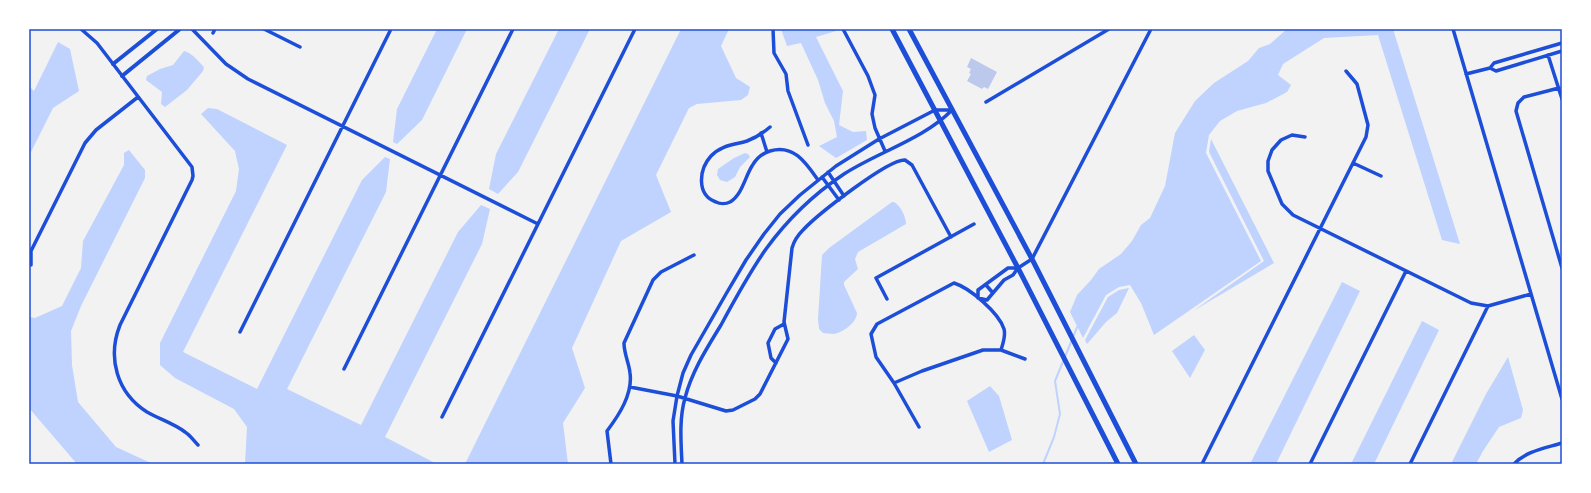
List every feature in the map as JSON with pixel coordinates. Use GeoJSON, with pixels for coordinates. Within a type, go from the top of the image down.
{"type":"FeatureCollection","features":[{"type":"Feature","properties":{"kind":"main road"},"geometry":{"type":"LineString","coordinates":[[892,29],[1018,268],[1118,464]]}},
{"type":"Feature","properties":{"kind":"main road"},"geometry":{"type":"LineString","coordinates":[[909,29],[1032,259],[1136,464]]}},
{"type":"Feature","properties":{"kind":"street"},"geometry":{"type":"LineString","coordinates":[[81,29],[97,43],[192,167],[194,176],[120,325],[114,346],[116,370],[122,386],[133,401],[148,412],[185,432],[198,445]]}},
{"type":"Feature","properties":{"kind":"street"},"geometry":{"type":"LineString","coordinates":[[113,64],[157,29]]}},
{"type":"Feature","properties":{"kind":"street"},"geometry":{"type":"LineString","coordinates":[[122,76],[180,29]]}},
{"type":"Feature","properties":{"kind":"street"},"geometry":{"type":"LineString","coordinates":[[192,29],[226,64],[248,79],[538,224]]}},
{"type":"Feature","properties":{"kind":"street"},"geometry":{"type":"LineString","coordinates":[[264,29],[300,47]]}},
{"type":"Feature","properties":{"kind":"street"},"geometry":{"type":"LineString","coordinates":[[240,332],[391,29]]}},
{"type":"Feature","properties":{"kind":"street"},"geometry":{"type":"LineString","coordinates":[[344,369],[513,29]]}},
{"type":"Feature","properties":{"kind":"street"},"geometry":{"type":"LineString","coordinates":[[442,417],[635,29]]}},
{"type":"Feature","properties":{"kind":"street"},"geometry":{"type":"LineString","coordinates":[[773,29],[774,52],[786,74],[788,91],[808,145]]}},
{"type":"Feature","properties":{"kind":"street"},"geometry":{"type":"LineString","coordinates":[[843,29],[868,76],[875,95],[872,114],[879,139],[885,151]]}},
{"type":"Feature","properties":{"kind":"street"},"geometry":{"type":"LineString","coordinates":[[986,102],[1109,29]]}},
{"type":"Feature","properties":{"kind":"street"},"geometry":{"type":"LineString","coordinates":[[978,298],[987,300],[1004,280],[1013,275],[1018,268],[1032,259],[1151,29]]}},
{"type":"Feature","properties":{"kind":"street"},"geometry":{"type":"LineString","coordinates":[[1453,29],[1562,399]]}},
{"type":"Feature","properties":{"kind":"street"},"geometry":{"type":"LineString","coordinates":[[1466,74],[1490,68],[1494,63],[1562,43]]}},
{"type":"Feature","properties":{"kind":"street"},"geometry":{"type":"LineString","coordinates":[[1490,68],[1496,71],[1562,51]]}},
{"type":"Feature","properties":{"kind":"street"},"geometry":{"type":"LineString","coordinates":[[1548,55],[1562,99]]}},
{"type":"Feature","properties":{"kind":"street"},"geometry":{"type":"LineString","coordinates":[[1202,464],[1366,137],[1368,125],[1357,84],[1346,71]]}},
{"type":"Feature","properties":{"kind":"street"},"geometry":{"type":"LineString","coordinates":[[1559,88],[1524,97],[1518,103],[1516,111],[1562,268]]}},
{"type":"Feature","properties":{"kind":"street"},"geometry":{"type":"LineString","coordinates":[[31,265],[31,251],[85,143],[96,130],[138,97]]}},
{"type":"Feature","properties":{"kind":"street"},"geometry":{"type":"LineString","coordinates":[[675,464],[673,425],[677,396],[683,373],[690,355],[746,260],[764,234],[780,214],[800,194],[828,172],[879,139],[935,110],[952,110]]}},
{"type":"Feature","properties":{"kind":"street"},"geometry":{"type":"LineString","coordinates":[[682,464],[681,422],[689,383],[759,258],[772,240],[794,216],[834,181],[854,168],[941,122],[952,110]]}},
{"type":"Feature","properties":{"kind":"street"},"geometry":{"type":"LineString","coordinates":[[770,127],[750,140],[723,147],[711,156],[705,164],[702,174],[704,193],[710,199],[718,203],[730,202],[739,192],[755,161],[767,152],[778,150],[794,153],[804,160],[839,200]]}},
{"type":"Feature","properties":{"kind":"street"},"geometry":{"type":"LineString","coordinates":[[762,133],[767,152]]}},
{"type":"Feature","properties":{"kind":"street"},"geometry":{"type":"LineString","coordinates":[[1305,137],[1292,135],[1281,140],[1272,150],[1268,161],[1268,171],[1282,204],[1293,215],[1471,303],[1488,306],[1530,294]]}},
{"type":"Feature","properties":{"kind":"street"},"geometry":{"type":"LineString","coordinates":[[630,387],[677,396],[726,411],[736,409],[758,397],[788,339],[784,324],[792,248],[794,243],[809,224],[844,196],[896,161],[905,160],[912,165],[952,237]]}},
{"type":"Feature","properties":{"kind":"street"},"geometry":{"type":"LineString","coordinates":[[1354,163],[1381,176]]}},
{"type":"Feature","properties":{"kind":"street"},"geometry":{"type":"LineString","coordinates":[[828,172],[844,196]]}},
{"type":"Feature","properties":{"kind":"street"},"geometry":{"type":"LineString","coordinates":[[887,299],[876,278],[974,224]]}},
{"type":"Feature","properties":{"kind":"street"},"geometry":{"type":"LineString","coordinates":[[611,464],[607,431],[618,416],[630,387],[630,374],[624,352],[624,343],[653,280],[661,272],[694,255]]}},
{"type":"Feature","properties":{"kind":"street"},"geometry":{"type":"LineString","coordinates":[[978,298],[978,290],[1008,268],[1018,268]]}},
{"type":"Feature","properties":{"kind":"street"},"geometry":{"type":"LineString","coordinates":[[1310,464],[1406,272]]}},
{"type":"Feature","properties":{"kind":"street"},"geometry":{"type":"LineString","coordinates":[[919,427],[894,383],[876,357],[871,334],[877,324],[954,283],[962,286],[978,298],[997,316],[1004,328],[1005,335],[1001,350]]}},
{"type":"Feature","properties":{"kind":"street"},"geometry":{"type":"LineString","coordinates":[[986,285],[993,293]]}},
{"type":"Feature","properties":{"kind":"street"},"geometry":{"type":"LineString","coordinates":[[1410,464],[1488,306]]}},
{"type":"Feature","properties":{"kind":"street"},"geometry":{"type":"LineString","coordinates":[[776,363],[771,358],[768,343],[775,330],[784,324]]}},
{"type":"Feature","properties":{"kind":"street"},"geometry":{"type":"LineString","coordinates":[[894,383],[922,371],[983,350],[1001,350],[1025,359]]}},
{"type":"Feature","properties":{"kind":"street"},"geometry":{"type":"LineString","coordinates":[[1514,464],[1519,459],[1529,454],[1562,443]]}},
{"type":"Feature","properties":{"kind":"water"},"geometry":{"type":"Polygon","coordinates":[[[437,29],[467,29],[422,120],[397,144],[393,142],[397,109],[437,29]]]}},
{"type":"Feature","properties":{"kind":"water"},"geometry":{"type":"Polygon","coordinates":[[[559,29],[590,29],[518,172],[498,194],[489,189],[496,154],[559,29]]]}},
{"type":"Feature","properties":{"kind":"water"},"geometry":{"type":"Polygon","coordinates":[[[681,29],[729,29],[721,46],[736,78],[750,87],[748,95],[741,100],[697,104],[689,108],[656,175],[671,212],[621,241],[572,348],[585,388],[563,423],[568,464],[465,464],[681,29]]]}},
{"type":"Feature","properties":{"kind":"water"},"geometry":{"type":"Polygon","coordinates":[[[781,29],[835,29],[836,31],[816,37],[843,91],[839,125],[853,132],[866,131],[867,140],[836,158],[819,146],[837,137],[834,121],[825,103],[818,80],[801,43],[787,46],[781,29]]]}},
{"type":"Feature","properties":{"kind":"water"},"geometry":{"type":"Polygon","coordinates":[[[1287,29],[1393,29],[1460,244],[1442,240],[1378,35],[1324,38],[1283,64],[1278,75],[1291,85],[1287,92],[1266,103],[1237,111],[1220,121],[1209,135],[1206,153],[1261,261],[1154,335],[1141,303],[1130,285],[1119,287],[1106,295],[1083,338],[1070,312],[1077,295],[1099,269],[1121,254],[1132,241],[1141,225],[1150,218],[1165,186],[1175,133],[1195,101],[1214,83],[1248,61],[1259,48],[1270,44],[1287,29]]]}},
{"type":"Feature","properties":{"kind":"water"},"geometry":{"type":"Polygon","coordinates":[[[58,42],[70,49],[79,91],[53,108],[29,156],[29,86],[34,91],[58,42]]]}},
{"type":"Feature","properties":{"kind":"water"},"geometry":{"type":"Polygon","coordinates":[[[184,51],[192,55],[204,67],[203,71],[187,90],[165,107],[161,104],[162,92],[146,80],[147,76],[160,69],[173,65],[184,51]]]}},
{"type":"Feature","properties":{"kind":"water"},"geometry":{"type":"Polygon","coordinates":[[[208,108],[217,109],[287,145],[183,352],[257,389],[362,180],[385,157],[390,159],[386,192],[287,389],[361,425],[458,232],[481,205],[490,209],[482,244],[385,437],[437,464],[245,464],[247,427],[234,409],[175,378],[160,365],[160,343],[236,191],[239,169],[235,151],[201,114],[208,108]]]}},
{"type":"Feature","properties":{"kind":"water"},"geometry":{"type":"Polygon","coordinates":[[[1211,139],[1274,263],[1193,311],[1264,261],[1209,152],[1211,139]]]}},
{"type":"Feature","properties":{"kind":"water"},"geometry":{"type":"Polygon","coordinates":[[[129,150],[145,170],[145,178],[81,306],[71,331],[72,365],[78,402],[116,447],[153,464],[77,464],[29,408],[29,317],[35,318],[62,306],[81,268],[83,241],[124,165],[124,153],[129,150]]]}},
{"type":"Feature","properties":{"kind":"water"},"geometry":{"type":"Polygon","coordinates":[[[745,153],[750,157],[740,167],[735,177],[727,182],[720,180],[717,175],[718,169],[734,158],[745,153]]]}},
{"type":"Feature","properties":{"kind":"water"},"geometry":{"type":"Polygon","coordinates":[[[892,202],[897,204],[901,209],[906,224],[858,252],[855,259],[858,269],[844,282],[857,313],[855,320],[841,332],[833,334],[823,333],[819,329],[818,319],[822,255],[829,248],[892,202]]]}},
{"type":"Feature","properties":{"kind":"water"},"geometry":{"type":"Polygon","coordinates":[[[1342,282],[1360,291],[1276,464],[1250,464],[1342,282]]]}},
{"type":"Feature","properties":{"kind":"water"},"geometry":{"type":"Polygon","coordinates":[[[1129,288],[1117,313],[1106,322],[1087,344],[1085,340],[1108,297],[1119,290],[1129,288]]]}},
{"type":"Feature","properties":{"kind":"water"},"geometry":{"type":"Polygon","coordinates":[[[1422,321],[1439,330],[1374,464],[1351,464],[1422,321]]]}},
{"type":"Feature","properties":{"kind":"water"},"geometry":{"type":"Polygon","coordinates":[[[1194,335],[1205,350],[1190,378],[1172,351],[1194,335]]]}},
{"type":"Feature","properties":{"kind":"water"},"geometry":{"type":"Polygon","coordinates":[[[1508,357],[1523,410],[1521,418],[1499,427],[1476,464],[1451,464],[1486,394],[1508,357]]]}},
{"type":"Feature","properties":{"kind":"water"},"geometry":{"type":"Polygon","coordinates":[[[990,386],[999,396],[1012,440],[989,452],[967,401],[990,386]]]}},
{"type":"Feature","properties":{"kind":"building"},"geometry":{"type":"Polygon","coordinates":[[[971,58],[997,72],[988,89],[984,87],[982,89],[967,81],[971,74],[969,73],[971,69],[967,67],[971,58]]]}},
{"type":"Feature","properties":{"kind":"waterway"},"geometry":{"type":"LineString","coordinates":[[1043,464],[1054,437],[1060,414],[1055,381],[1078,325]]}}]}
